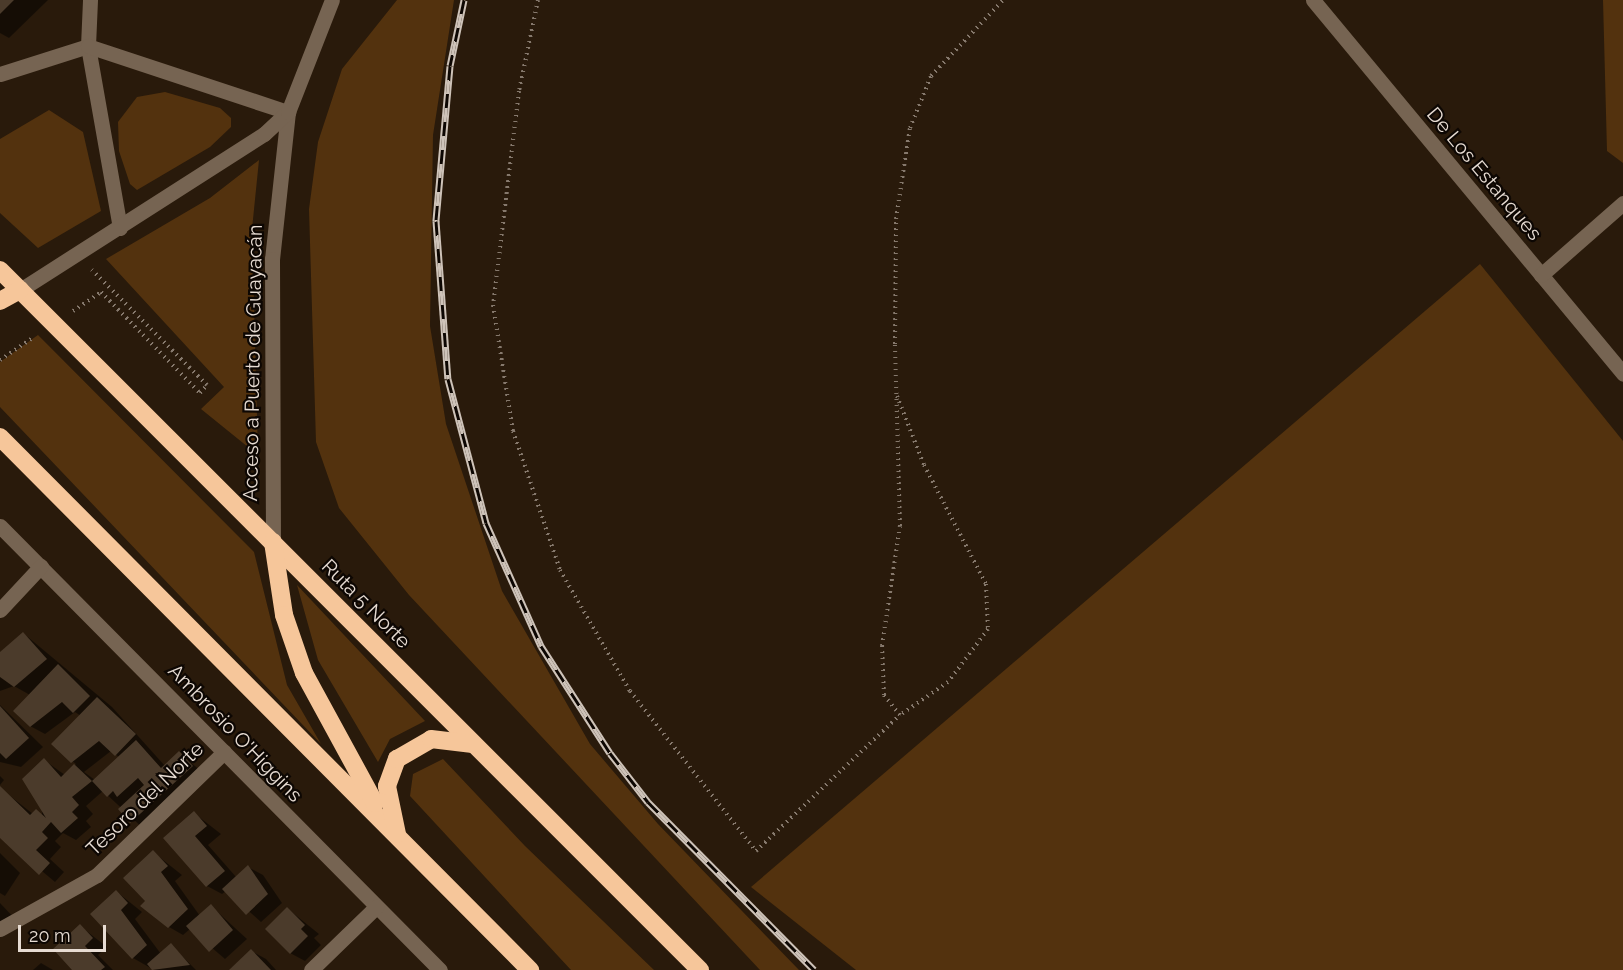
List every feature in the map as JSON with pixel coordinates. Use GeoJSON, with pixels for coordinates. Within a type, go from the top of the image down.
{"type":"FeatureCollection","features":[{"type":"Feature","properties":{"kind":"highway","name":"Ruta 5 Norte"},"geometry":{"type":"LineString","coordinates":[[0,270],[700,970]]}},
{"type":"Feature","properties":{"kind":"highway"},"geometry":{"type":"LineString","coordinates":[[0,301],[20,290]]}},
{"type":"Feature","properties":{"kind":"highway"},"geometry":{"type":"LineString","coordinates":[[0,437],[530,970]]}},
{"type":"Feature","properties":{"kind":"highway"},"geometry":{"type":"LineString","coordinates":[[273,542],[284,615],[304,673],[397,836]]}},
{"type":"Feature","properties":{"kind":"highway"},"geometry":{"type":"LineString","coordinates":[[397,836],[387,786],[397,759],[431,739],[472,744]]}},
{"type":"Feature","properties":{"kind":"street"},"geometry":{"type":"LineString","coordinates":[[90,0],[88,46],[120,228]]}},
{"type":"Feature","properties":{"kind":"street","name":"Acceso a Puerto de Guayacán"},"geometry":{"type":"LineString","coordinates":[[273,542],[272,259],[288,112],[333,0]]}},
{"type":"Feature","properties":{"kind":"street","name":"De Los Estanques"},"geometry":{"type":"LineString","coordinates":[[1313,0],[1623,374]]}},
{"type":"Feature","properties":{"kind":"street"},"geometry":{"type":"LineString","coordinates":[[0,74],[88,46],[288,112]]}},
{"type":"Feature","properties":{"kind":"street","name":"Acceso a Puerto de Guayacán"},"geometry":{"type":"LineString","coordinates":[[20,290],[220,166],[288,112]]}},
{"type":"Feature","properties":{"kind":"street"},"geometry":{"type":"LineString","coordinates":[[1541,275],[1623,203]]}},
{"type":"Feature","properties":{"kind":"street","name":"Ambrosio O'Higgins"},"geometry":{"type":"LineString","coordinates":[[0,526],[440,970]]}},
{"type":"Feature","properties":{"kind":"street"},"geometry":{"type":"LineString","coordinates":[[0,610],[41,566]]}},
{"type":"Feature","properties":{"kind":"street","name":"Tesoro del Norte"},"geometry":{"type":"LineString","coordinates":[[0,929],[97,875],[224,752]]}},
{"type":"Feature","properties":{"kind":"street"},"geometry":{"type":"LineString","coordinates":[[311,970],[376,907]]}},
{"type":"Feature","properties":{"kind":"path"},"geometry":{"type":"LineString","coordinates":[[538,0],[519,91],[494,305],[513,431],[560,570],[630,691],[756,850],[900,715],[948,682],[988,629],[986,584],[924,465],[897,396]]}},
{"type":"Feature","properties":{"kind":"path"},"geometry":{"type":"LineString","coordinates":[[900,715],[884,695],[882,646],[900,526],[896,219],[910,128],[931,76],[1003,0]]}},
{"type":"Feature","properties":{"kind":"path"},"geometry":{"type":"LineString","coordinates":[[64,316],[101,292],[200,393],[207,385],[92,270]]}},
{"type":"Feature","properties":{"kind":"path"},"geometry":{"type":"LineString","coordinates":[[0,360],[37,335]]}},
{"type":"Feature","properties":{"kind":"shaded area"},"geometry":{"type":"Polygon","coordinates":[[[397,0],[454,0],[433,135],[430,326],[446,424],[502,591],[590,744],[658,824],[799,970],[760,970],[409,595],[339,508],[316,442],[309,209],[318,142],[342,69],[397,0]]]}},
{"type":"Feature","properties":{"kind":"shaded area"},"geometry":{"type":"Polygon","coordinates":[[[1603,0],[1623,0],[1623,163],[1607,151],[1603,0]]]}},
{"type":"Feature","properties":{"kind":"shaded area"},"geometry":{"type":"Polygon","coordinates":[[[165,92],[220,108],[231,118],[231,127],[210,147],[137,190],[130,184],[119,151],[118,122],[137,97],[165,92]]]}},
{"type":"Feature","properties":{"kind":"shaded area"},"geometry":{"type":"Polygon","coordinates":[[[49,110],[83,132],[101,211],[38,248],[0,213],[0,139],[49,110]]]}},
{"type":"Feature","properties":{"kind":"shaded area"},"geometry":{"type":"Polygon","coordinates":[[[259,160],[252,229],[258,455],[201,409],[224,387],[106,259],[210,198],[259,160]]]}},
{"type":"Feature","properties":{"kind":"shaded area"},"geometry":{"type":"Polygon","coordinates":[[[1480,264],[1623,441],[1623,970],[856,970],[751,887],[1480,264]]]}},
{"type":"Feature","properties":{"kind":"shaded area"},"geometry":{"type":"Polygon","coordinates":[[[38,335],[254,552],[287,685],[321,744],[0,407],[0,362],[38,335]]]}},
{"type":"Feature","properties":{"kind":"shaded area"},"geometry":{"type":"Polygon","coordinates":[[[297,585],[425,721],[390,739],[378,762],[318,660],[297,585]]]}},
{"type":"Feature","properties":{"kind":"shaded area"},"geometry":{"type":"Polygon","coordinates":[[[443,759],[525,846],[654,970],[571,970],[410,796],[413,774],[443,759]]]}},
{"type":"Feature","properties":{"kind":"building"},"geometry":{"type":"Polygon","coordinates":[[[0,0],[14,0],[0,14],[0,0]]]}},
{"type":"Feature","properties":{"kind":"building"},"geometry":{"type":"Polygon","coordinates":[[[23,632],[47,659],[14,687],[0,677],[0,652],[23,632]]]}},
{"type":"Feature","properties":{"kind":"building"},"geometry":{"type":"Polygon","coordinates":[[[58,664],[90,696],[73,713],[62,702],[30,727],[13,711],[58,664]]]}},
{"type":"Feature","properties":{"kind":"building"},"geometry":{"type":"Polygon","coordinates":[[[97,697],[136,734],[115,756],[99,741],[71,763],[51,744],[97,697]]]}},
{"type":"Feature","properties":{"kind":"building"},"geometry":{"type":"Polygon","coordinates":[[[0,706],[29,738],[6,759],[0,753],[0,706]]]}},
{"type":"Feature","properties":{"kind":"building"},"geometry":{"type":"Polygon","coordinates":[[[136,740],[161,768],[179,751],[193,766],[130,823],[118,809],[144,785],[138,778],[117,797],[113,791],[107,797],[92,781],[136,740]]]}},
{"type":"Feature","properties":{"kind":"building"},"geometry":{"type":"Polygon","coordinates":[[[44,758],[61,777],[74,764],[92,781],[72,797],[79,805],[72,812],[78,818],[61,833],[51,822],[42,832],[48,838],[36,850],[50,863],[39,875],[0,838],[0,786],[30,815],[36,809],[46,818],[22,779],[44,758]]]}},
{"type":"Feature","properties":{"kind":"building"},"geometry":{"type":"Polygon","coordinates":[[[194,811],[207,826],[195,836],[225,871],[206,887],[163,838],[194,811]]]}},
{"type":"Feature","properties":{"kind":"building"},"geometry":{"type":"Polygon","coordinates":[[[153,850],[168,866],[161,872],[188,909],[168,928],[140,906],[145,901],[123,878],[153,850]]]}},
{"type":"Feature","properties":{"kind":"building"},"geometry":{"type":"Polygon","coordinates":[[[248,865],[268,894],[246,915],[222,889],[248,865]]]}},
{"type":"Feature","properties":{"kind":"building"},"geometry":{"type":"Polygon","coordinates":[[[116,890],[128,903],[121,910],[147,945],[132,959],[90,914],[116,890]]]}},
{"type":"Feature","properties":{"kind":"building"},"geometry":{"type":"Polygon","coordinates":[[[211,904],[233,930],[209,952],[186,926],[211,904]]]}},
{"type":"Feature","properties":{"kind":"building"},"geometry":{"type":"Polygon","coordinates":[[[287,907],[305,925],[301,929],[308,936],[290,954],[265,929],[287,907]]]}},
{"type":"Feature","properties":{"kind":"building"},"geometry":{"type":"Polygon","coordinates":[[[80,924],[93,938],[85,946],[105,967],[101,970],[72,970],[53,949],[80,924]]]}},
{"type":"Feature","properties":{"kind":"building"},"geometry":{"type":"Polygon","coordinates":[[[171,943],[190,965],[152,970],[147,964],[171,943]]]}},
{"type":"Feature","properties":{"kind":"building"},"geometry":{"type":"Polygon","coordinates":[[[251,949],[271,970],[229,970],[251,949]]]}},
{"type":"Feature","properties":{"kind":"railway"},"geometry":{"type":"LineString","coordinates":[[464,0],[450,66],[436,221],[448,379],[486,523],[541,646],[610,753],[648,802],[814,970]]}}]}
